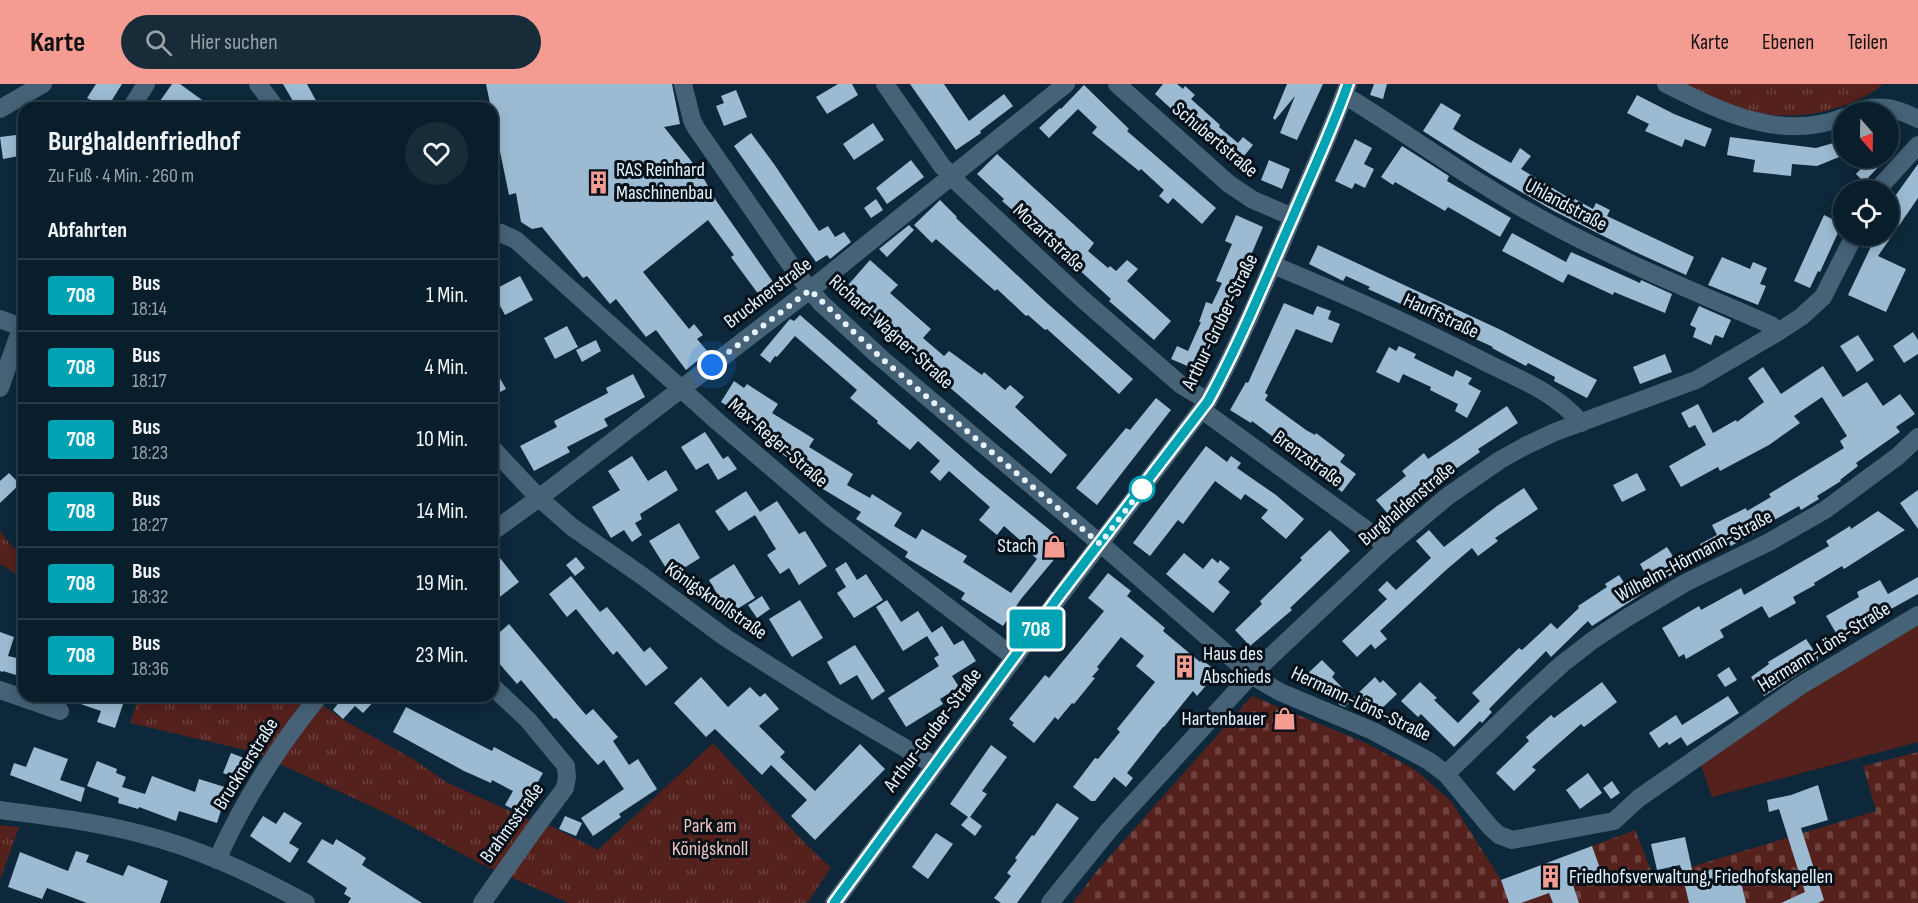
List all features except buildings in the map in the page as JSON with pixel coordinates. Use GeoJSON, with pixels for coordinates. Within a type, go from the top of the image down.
{"type":"FeatureCollection","features":[{"type":"Feature","properties":{"kind":"street"},"geometry":{"type":"LineString","coordinates":[[0,109],[43,84]]}},
{"type":"Feature","properties":{"kind":"street"},"geometry":{"type":"LineString","coordinates":[[135,102],[146,84]]}},
{"type":"Feature","properties":{"kind":"street"},"geometry":{"type":"LineString","coordinates":[[258,84],[272,102]]}},
{"type":"Feature","properties":{"kind":"street","name":"Richard-Wagner-Straße"},"geometry":{"type":"LineString","coordinates":[[683,84],[696,128],[759,222],[810,290],[881,358],[1100,544]]}},
{"type":"Feature","properties":{"kind":"street","name":"Mozartstraße"},"geometry":{"type":"LineString","coordinates":[[885,84],[951,176],[1079,296],[1205,405]]}},
{"type":"Feature","properties":{"kind":"street","name":"Brucknerstraße"},"geometry":{"type":"LineString","coordinates":[[498,528],[810,290],[1066,84]]}},
{"type":"Feature","properties":{"kind":"street","name":"Schubertstraße"},"geometry":{"type":"LineString","coordinates":[[1117,84],[1229,184],[1253,200],[1293,217]]}},
{"type":"Feature","properties":{"kind":"street"},"geometry":{"type":"LineString","coordinates":[[1666,84],[1736,117],[1769,124],[1802,127],[1833,120]]}},
{"type":"Feature","properties":{"kind":"street","name":"Arthur-Gruber-Straße"},"geometry":{"type":"LineString","coordinates":[[834,903],[934,765],[1205,405],[1223,374],[1273,265],[1345,91]]}},
{"type":"Feature","properties":{"kind":"street","name":"Uhlandstraße"},"geometry":{"type":"LineString","coordinates":[[1345,91],[1354,101],[1475,180],[1549,223],[1610,254],[1771,325],[1778,332]]}},
{"type":"Feature","properties":{"kind":"street"},"geometry":{"type":"LineString","coordinates":[[1899,110],[1918,119]]}},
{"type":"Feature","properties":{"kind":"street"},"geometry":{"type":"LineString","coordinates":[[1886,180],[1918,145]]}},
{"type":"Feature","properties":{"kind":"street","name":"Max-Reger-Straße"},"geometry":{"type":"LineString","coordinates":[[498,232],[516,240],[718,422],[827,515],[1015,657]]}},
{"type":"Feature","properties":{"kind":"street","name":"Burghaldenstraße"},"geometry":{"type":"LineString","coordinates":[[1050,903],[1109,830],[1251,675],[1386,548],[1448,495],[1500,460],[1555,432],[1696,380],[1778,332],[1801,317],[1823,297],[1849,246]]}},
{"type":"Feature","properties":{"kind":"street","name":"Hauffstraße"},"geometry":{"type":"LineString","coordinates":[[1273,265],[1402,322],[1528,384],[1560,402],[1581,423]]}},
{"type":"Feature","properties":{"kind":"street"},"geometry":{"type":"LineString","coordinates":[[0,319],[18,322]]}},
{"type":"Feature","properties":{"kind":"street"},"geometry":{"type":"LineString","coordinates":[[0,388],[18,337]]}},
{"type":"Feature","properties":{"kind":"street","name":"Brenzstraße"},"geometry":{"type":"LineString","coordinates":[[1205,405],[1375,536],[1386,548]]}},
{"type":"Feature","properties":{"kind":"street","name":"Wilhelm-Hörmann-Straße"},"geometry":{"type":"LineString","coordinates":[[1446,774],[1528,695],[1593,640],[1685,583],[1771,541],[1825,510],[1899,456],[1918,437]]}},
{"type":"Feature","properties":{"kind":"street","name":"Königsknollstraße"},"geometry":{"type":"LineString","coordinates":[[498,454],[539,498],[572,527],[726,638],[830,704],[934,765]]}},
{"type":"Feature","properties":{"kind":"street","name":"Hermann-Löns-Straße"},"geometry":{"type":"LineString","coordinates":[[1100,544],[1251,675],[1280,692],[1373,731],[1429,761],[1446,774],[1491,828],[1512,840],[1614,821],[1639,798],[1791,693],[1918,615]]}},
{"type":"Feature","properties":{"kind":"street"},"geometry":{"type":"LineString","coordinates":[[0,690],[18,696]]}},
{"type":"Feature","properties":{"kind":"street","name":"Brahmsstraße"},"geometry":{"type":"LineString","coordinates":[[482,903],[565,788],[567,777],[566,766],[528,720],[498,692]]}},
{"type":"Feature","properties":{"kind":"street"},"geometry":{"type":"LineString","coordinates":[[34,702],[60,711]]}},
{"type":"Feature","properties":{"kind":"street","name":"Brucknerstraße"},"geometry":{"type":"LineString","coordinates":[[217,860],[254,785],[279,747],[314,702]]}},
{"type":"Feature","properties":{"kind":"street"},"geometry":{"type":"LineString","coordinates":[[0,810],[141,833],[217,860],[264,880],[306,903]]}},
{"type":"Feature","properties":{"kind":"green space"},"geometry":{"type":"Polygon","coordinates":[[[1679,84],[1883,84],[1852,102],[1833,102],[1833,108],[1798,115],[1759,113],[1679,84]]]}},
{"type":"Feature","properties":{"kind":"green space"},"geometry":{"type":"Polygon","coordinates":[[[0,531],[12,547],[18,550],[18,574],[0,564],[0,531]]]}},
{"type":"Feature","properties":{"kind":"green space"},"geometry":{"type":"Polygon","coordinates":[[[1918,625],[1918,742],[1712,797],[1700,762],[1844,665],[1918,625]]]}},
{"type":"Feature","properties":{"kind":"green space"},"geometry":{"type":"Polygon","coordinates":[[[1252,696],[1366,743],[1414,769],[1451,801],[1501,880],[1635,830],[1654,878],[1876,811],[1863,766],[1918,752],[1918,903],[1073,903],[1096,872],[1252,696]]]}},
{"type":"Feature","properties":{"kind":"green space","name":"Park am Königsknoll"},"geometry":{"type":"Polygon","coordinates":[[[137,702],[315,702],[413,759],[446,782],[528,819],[553,827],[598,850],[713,743],[802,840],[831,868],[807,903],[569,903],[479,863],[392,816],[254,752],[130,723],[137,702]]]}},
{"type":"Feature","properties":{"kind":"green space"},"geometry":{"type":"Polygon","coordinates":[[[0,825],[19,827],[0,880],[0,825]]]}},
{"type":"Feature","properties":{"kind":"bus line","name":"708"},"geometry":{"type":"LineString","coordinates":[[834,903],[1059,596],[1208,401],[1223,374],[1273,265],[1348,84]]}},
{"type":"Feature","properties":{"kind":"place","name":"RAS Reinhard Maschinenbau"},"geometry":{"type":"Point","coordinates":[598,182]}},
{"type":"Feature","properties":{"kind":"place","name":"Stach"},"geometry":{"type":"Point","coordinates":[1054,546]}},
{"type":"Feature","properties":{"kind":"place","name":"Haus des Abschieds"},"geometry":{"type":"Point","coordinates":[1185,666]}},
{"type":"Feature","properties":{"kind":"place","name":"Hartenbauer"},"geometry":{"type":"Point","coordinates":[1284,719]}},
{"type":"Feature","properties":{"kind":"place","name":"Friedhofsverwaltung, Friedhofskapellen"},"geometry":{"type":"Point","coordinates":[1551,877]}},
{"type":"Feature","properties":{"kind":"route"},"geometry":{"type":"LineString","coordinates":[[712,365],[810,290],[881,358],[1100,544],[1142,489]]}}]}
